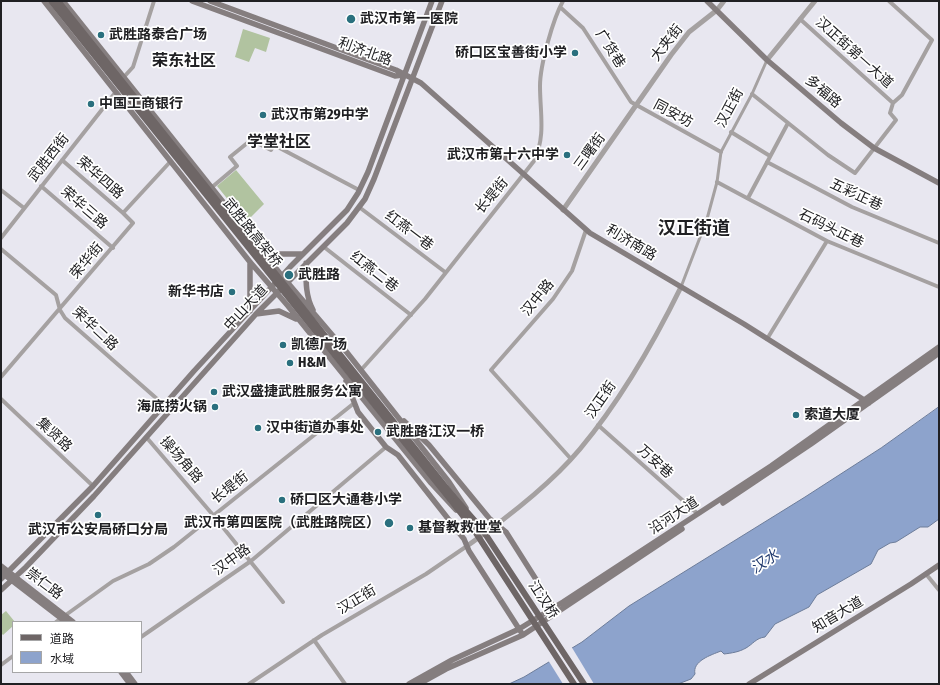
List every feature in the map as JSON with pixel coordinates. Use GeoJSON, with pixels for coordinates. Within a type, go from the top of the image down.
{"type":"FeatureCollection","features":[{"type":"Feature","properties":{"kind":"main road"},"geometry":{"type":"LineString","coordinates":[[44,1],[115,93],[250,262],[277,293],[437,491],[464,518]]}},
{"type":"Feature","properties":{"kind":"main road","name":"武胜路高架桥"},"geometry":{"type":"LineString","coordinates":[[50,1],[452,498]]}},
{"type":"Feature","properties":{"kind":"main road","name":"武胜路高架桥"},"geometry":{"type":"LineString","coordinates":[[58,1],[452,498]]}},
{"type":"Feature","properties":{"kind":"main road"},"geometry":{"type":"LineString","coordinates":[[63,1],[264,254],[398,416],[449,482],[469,514]]}},
{"type":"Feature","properties":{"kind":"main road","name":"利济北路"},"geometry":{"type":"LineString","coordinates":[[192,1],[202,3],[395,76],[403,75]]}},
{"type":"Feature","properties":{"kind":"main road","name":"利济北路"},"geometry":{"type":"LineString","coordinates":[[210,1],[396,70],[403,75]]}},
{"type":"Feature","properties":{"kind":"main road","name":"中山大道"},"geometry":{"type":"LineString","coordinates":[[4,575],[93,486],[164,405],[282,276],[347,210],[368,172],[403,75],[432,1]]}},
{"type":"Feature","properties":{"kind":"main road","name":"中山大道"},"geometry":{"type":"LineString","coordinates":[[1,590],[147,438],[256,314],[347,223],[365,199],[442,1]]}},
{"type":"Feature","properties":{"kind":"main road","name":"多福路"},"geometry":{"type":"LineString","coordinates":[[707,1],[801,90],[874,148],[939,183]]}},
{"type":"Feature","properties":{"kind":"main road","name":"利济南路"},"geometry":{"type":"LineString","coordinates":[[403,75],[426,87],[586,230],[767,339],[867,402]]}},
{"type":"Feature","properties":{"kind":"main road"},"geometry":{"type":"LineString","coordinates":[[264,254],[303,254]]}},
{"type":"Feature","properties":{"kind":"main road"},"geometry":{"type":"LineString","coordinates":[[250,262],[250,311]]}},
{"type":"Feature","properties":{"kind":"main road"},"geometry":{"type":"LineString","coordinates":[[306,263],[306,289],[309,303],[315,314]]}},
{"type":"Feature","properties":{"kind":"main road"},"geometry":{"type":"LineString","coordinates":[[256,314],[279,312],[291,315],[298,320]]}},
{"type":"Feature","properties":{"kind":"main road","name":"沿河大道"},"geometry":{"type":"LineString","coordinates":[[419,684],[521,632],[780,466],[939,347]]}},
{"type":"Feature","properties":{"kind":"main road","name":"沿河大道"},"geometry":{"type":"LineString","coordinates":[[556,610],[939,353]]}},
{"type":"Feature","properties":{"kind":"main road"},"geometry":{"type":"LineString","coordinates":[[342,373],[351,393],[353,404],[386,447],[415,464]]}},
{"type":"Feature","properties":{"kind":"main road"},"geometry":{"type":"LineString","coordinates":[[398,416],[412,426],[489,518],[506,532],[556,610]]}},
{"type":"Feature","properties":{"kind":"main road"},"geometry":{"type":"LineString","coordinates":[[398,455],[464,539],[521,632]]}},
{"type":"Feature","properties":{"kind":"main road"},"geometry":{"type":"LineString","coordinates":[[452,498],[469,514]]}},
{"type":"Feature","properties":{"kind":"main road"},"geometry":{"type":"LineString","coordinates":[[452,498],[464,518]]}},
{"type":"Feature","properties":{"kind":"main road","name":"江汉桥"},"geometry":{"type":"LineString","coordinates":[[469,514],[482,529],[584,684]]}},
{"type":"Feature","properties":{"kind":"main road","name":"江汉桥"},"geometry":{"type":"LineString","coordinates":[[464,518],[476,533],[574,684]]}},
{"type":"Feature","properties":{"kind":"main road","name":"知音大道"},"geometry":{"type":"LineString","coordinates":[[749,684],[939,565]]}},
{"type":"Feature","properties":{"kind":"main road","name":"崇仁路"},"geometry":{"type":"LineString","coordinates":[[1,566],[4,575],[13,579],[71,621]]}},
{"type":"Feature","properties":{"kind":"main road","name":"崇仁路"},"geometry":{"type":"LineString","coordinates":[[63,616],[66,621]]}},
{"type":"Feature","properties":{"kind":"main road","name":"沿河大道"},"geometry":{"type":"LineString","coordinates":[[409,684],[452,660],[521,632]]}},
{"type":"Feature","properties":{"kind":"main road"},"geometry":{"type":"LineString","coordinates":[[122,673],[130,684]]}},
{"type":"Feature","properties":{"kind":"main road"},"geometry":{"type":"LineString","coordinates":[[127,673],[135,684]]}},
{"type":"Feature","properties":{"kind":"street"},"geometry":{"type":"LineString","coordinates":[[124,78],[133,67],[154,1]]}},
{"type":"Feature","properties":{"kind":"street","name":"长堤街"},"geometry":{"type":"LineString","coordinates":[[361,370],[411,315],[524,175],[539,151],[542,133],[540,86],[542,68],[563,1]]}},
{"type":"Feature","properties":{"kind":"street","name":"大夹街"},"geometry":{"type":"LineString","coordinates":[[636,106],[689,32],[716,10],[724,1]]}},
{"type":"Feature","properties":{"kind":"street","name":"汉正街"},"geometry":{"type":"LineString","coordinates":[[249,684],[254,683],[314,640],[426,574],[510,516],[571,459],[598,425],[650,348],[681,287],[707,219],[717,182],[721,152],[752,94],[768,60],[815,1]]}},
{"type":"Feature","properties":{"kind":"street"},"geometry":{"type":"LineString","coordinates":[[752,94],[828,155],[855,173],[896,120],[890,113],[893,103],[902,95],[932,40],[889,1]]}},
{"type":"Feature","properties":{"kind":"street","name":"广货巷"},"geometry":{"type":"LineString","coordinates":[[560,7],[583,28],[625,94],[636,106]]}},
{"type":"Feature","properties":{"kind":"street","name":"汉正街第一大道"},"geometry":{"type":"LineString","coordinates":[[800,19],[893,103]]}},
{"type":"Feature","properties":{"kind":"street","name":"武胜西街"},"geometry":{"type":"LineString","coordinates":[[2,236],[115,93]]}},
{"type":"Feature","properties":{"kind":"street","name":"同安坊"},"geometry":{"type":"LineString","coordinates":[[636,106],[721,152]]}},
{"type":"Feature","properties":{"kind":"street","name":"三曙街"},"geometry":{"type":"LineString","coordinates":[[563,210],[636,106]]}},
{"type":"Feature","properties":{"kind":"street"},"geometry":{"type":"LineString","coordinates":[[748,198],[788,123]]}},
{"type":"Feature","properties":{"kind":"street"},"geometry":{"type":"LineString","coordinates":[[731,132],[770,156]]}},
{"type":"Feature","properties":{"kind":"street"},"geometry":{"type":"LineString","coordinates":[[211,188],[237,166],[230,157],[251,140],[271,150],[274,145],[359,190]]}},
{"type":"Feature","properties":{"kind":"street","name":"荣华四路"},"geometry":{"type":"LineString","coordinates":[[62,160],[123,213]]}},
{"type":"Feature","properties":{"kind":"street"},"geometry":{"type":"LineString","coordinates":[[123,213],[170,162]]}},
{"type":"Feature","properties":{"kind":"street","name":"五彩正巷"},"geometry":{"type":"LineString","coordinates":[[767,162],[852,207],[939,243]]}},
{"type":"Feature","properties":{"kind":"street","name":"石码头正巷"},"geometry":{"type":"LineString","coordinates":[[717,182],[828,241],[939,287]]}},
{"type":"Feature","properties":{"kind":"street","name":"荣华三路"},"geometry":{"type":"LineString","coordinates":[[41,186],[113,248]]}},
{"type":"Feature","properties":{"kind":"street"},"geometry":{"type":"LineString","coordinates":[[1,190],[24,208]]}},
{"type":"Feature","properties":{"kind":"street","name":"红燕一巷"},"geometry":{"type":"LineString","coordinates":[[359,207],[445,272]]}},
{"type":"Feature","properties":{"kind":"street","name":"荣华街"},"geometry":{"type":"LineString","coordinates":[[1,377],[134,223],[123,213]]}},
{"type":"Feature","properties":{"kind":"street","name":"汉中路"},"geometry":{"type":"LineString","coordinates":[[571,459],[490,370],[553,299],[572,271],[586,230]]}},
{"type":"Feature","properties":{"kind":"street"},"geometry":{"type":"LineString","coordinates":[[767,339],[828,241]]}},
{"type":"Feature","properties":{"kind":"street","name":"红燕二巷"},"geometry":{"type":"LineString","coordinates":[[324,247],[411,315]]}},
{"type":"Feature","properties":{"kind":"street","name":"荣华二路"},"geometry":{"type":"LineString","coordinates":[[1,249],[56,296],[60,310],[65,318],[164,405]]}},
{"type":"Feature","properties":{"kind":"street","name":"集贤路"},"geometry":{"type":"LineString","coordinates":[[1,400],[93,486]]}},
{"type":"Feature","properties":{"kind":"street","name":"长堤街"},"geometry":{"type":"LineString","coordinates":[[57,621],[113,581],[149,564],[353,404]]}},
{"type":"Feature","properties":{"kind":"street","name":"万安巷"},"geometry":{"type":"LineString","coordinates":[[598,425],[698,514]]}},
{"type":"Feature","properties":{"kind":"street","name":"操场角路"},"geometry":{"type":"LineString","coordinates":[[147,438],[213,515],[283,602]]}},
{"type":"Feature","properties":{"kind":"street","name":"汉中路"},"geometry":{"type":"LineString","coordinates":[[142,636],[251,561],[386,447]]}},
{"type":"Feature","properties":{"kind":"street"},"geometry":{"type":"LineString","coordinates":[[926,574],[939,590]]}},
{"type":"Feature","properties":{"kind":"street"},"geometry":{"type":"LineString","coordinates":[[314,640],[345,684]]}},
{"type":"Feature","properties":{"kind":"street"},"geometry":{"type":"LineString","coordinates":[[1,665],[12,657]]}},
{"type":"Feature","properties":{"kind":"green space"},"geometry":{"type":"Polygon","coordinates":[[[243,29],[270,38],[266,52],[255,48],[249,62],[235,57],[243,29]]]}},
{"type":"Feature","properties":{"kind":"green space"},"geometry":{"type":"Polygon","coordinates":[[[236,170],[264,204],[246,222],[217,186],[236,170]]]}},
{"type":"Feature","properties":{"kind":"green space"},"geometry":{"type":"Polygon","coordinates":[[[6,611],[14,621],[12,621],[12,627],[3,635],[1,633],[1,615],[6,611]]]}},
{"type":"Feature","properties":{"kind":"water","name":"汉水"},"geometry":{"type":"Polygon","coordinates":[[[939,407],[939,519],[928,527],[920,527],[896,542],[890,543],[878,550],[871,564],[817,595],[809,607],[775,624],[765,637],[733,653],[724,654],[721,651],[703,659],[696,665],[695,674],[691,679],[678,684],[509,684],[524,677],[582,642],[629,606],[805,497],[881,448],[939,407]]]}},
{"type":"Feature","properties":{"kind":"pier"},"geometry":{"type":"Polygon","coordinates":[[[571,646],[594,684],[563,684],[548,660],[571,646]]]}},
{"type":"Feature","properties":{"kind":"place","name":"武汉市第一医院"},"geometry":{"type":"Point","coordinates":[351,19]}},
{"type":"Feature","properties":{"kind":"place","name":"武胜路泰合广场"},"geometry":{"type":"Point","coordinates":[101,35]}},
{"type":"Feature","properties":{"kind":"place","name":"硚口区宝善街小学"},"geometry":{"type":"Point","coordinates":[575,53]}},
{"type":"Feature","properties":{"kind":"place","name":"中国工商银行"},"geometry":{"type":"Point","coordinates":[91,104]}},
{"type":"Feature","properties":{"kind":"place","name":"武汉市第29中学"},"geometry":{"type":"Point","coordinates":[263,115]}},
{"type":"Feature","properties":{"kind":"place","name":"武汉市第十六中学"},"geometry":{"type":"Point","coordinates":[567,155]}},
{"type":"Feature","properties":{"kind":"place","name":"武胜路"},"geometry":{"type":"Point","coordinates":[289,275]}},
{"type":"Feature","properties":{"kind":"place","name":"新华书店"},"geometry":{"type":"Point","coordinates":[232,292]}},
{"type":"Feature","properties":{"kind":"place","name":"凯德广场"},"geometry":{"type":"Point","coordinates":[283,345]}},
{"type":"Feature","properties":{"kind":"place","name":"H&M"},"geometry":{"type":"Point","coordinates":[290,363]}},
{"type":"Feature","properties":{"kind":"place","name":"武汉盛捷武胜服务公寓"},"geometry":{"type":"Point","coordinates":[214,392]}},
{"type":"Feature","properties":{"kind":"place","name":"海底捞火锅"},"geometry":{"type":"Point","coordinates":[215,407]}},
{"type":"Feature","properties":{"kind":"place","name":"索道大厦"},"geometry":{"type":"Point","coordinates":[796,415]}},
{"type":"Feature","properties":{"kind":"place","name":"汉中街道办事处"},"geometry":{"type":"Point","coordinates":[258,428]}},
{"type":"Feature","properties":{"kind":"place","name":"武胜路江汉一桥"},"geometry":{"type":"Point","coordinates":[378,432]}},
{"type":"Feature","properties":{"kind":"place","name":"硚口区大通巷小学"},"geometry":{"type":"Point","coordinates":[282,500]}},
{"type":"Feature","properties":{"kind":"place","name":"武汉市公安局硚口分局"},"geometry":{"type":"Point","coordinates":[98,515]}},
{"type":"Feature","properties":{"kind":"place","name":"武汉市第四医院（武胜路院区）"},"geometry":{"type":"Point","coordinates":[389,523]}},
{"type":"Feature","properties":{"kind":"place","name":"基督教救世堂"},"geometry":{"type":"Point","coordinates":[410,528]}},
{"type":"Feature","properties":{"kind":"district","name":"荣东社区"},"geometry":{"type":"Point","coordinates":[184,62]}},
{"type":"Feature","properties":{"kind":"district","name":"学堂社区"},"geometry":{"type":"Point","coordinates":[279,143]}},
{"type":"Feature","properties":{"kind":"district","name":"汉正街道"},"geometry":{"type":"Point","coordinates":[694,229]}}]}
